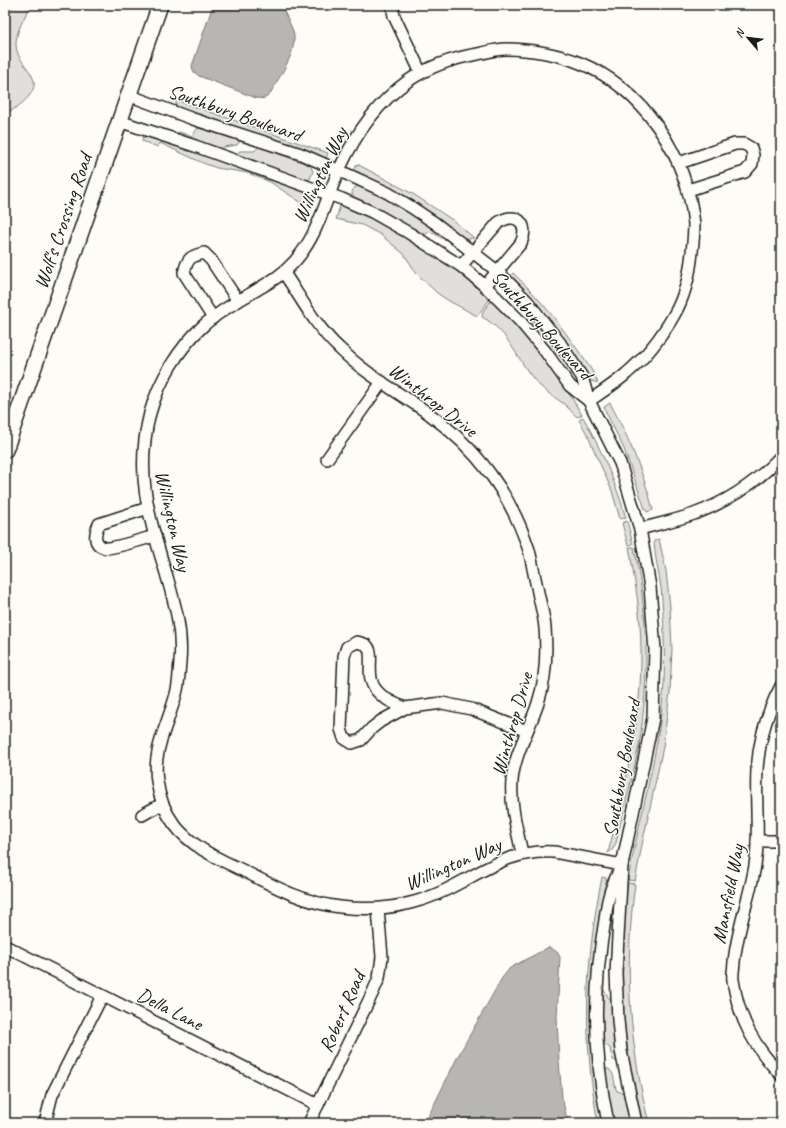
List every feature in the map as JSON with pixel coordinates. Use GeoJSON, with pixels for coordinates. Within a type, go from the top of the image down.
{"type":"FeatureCollection","features":[{"type":"Feature","properties":{"kind":"main road","name":"Wolf's Crossing Road"},"geometry":{"type":"LineString","coordinates":[[5,450],[160,5]]}},
{"type":"Feature","properties":{"kind":"street"},"geometry":{"type":"LineString","coordinates":[[392,5],[394,16],[421,73]]}},
{"type":"Feature","properties":{"kind":"street","name":"Willington Way"},"geometry":{"type":"LineString","coordinates":[[589,401],[627,373],[652,349],[677,311],[691,270],[694,228],[688,190],[679,163],[657,125],[634,98],[606,77],[578,62],[539,52],[503,49],[461,57],[421,73],[390,95],[362,126],[339,170],[317,227],[305,248],[284,272],[238,301],[203,326],[173,362],[162,380],[151,410],[143,446],[142,473],[145,495],[155,536],[177,610],[181,651],[177,689],[159,745],[156,765],[157,782],[162,804],[176,826],[196,845],[206,852],[284,892],[304,900],[335,907],[378,909],[420,901],[454,886],[488,867],[522,853],[546,851],[622,865]]}},
{"type":"Feature","properties":{"kind":"street","name":"Southbury Boulevard"},"geometry":{"type":"LineString","coordinates":[[128,95],[300,154],[388,193],[411,207],[473,251],[497,271],[527,301],[560,343],[582,377],[589,401],[620,463],[640,529],[650,587],[655,650],[653,718],[622,865],[616,973],[621,1050],[636,1123]]}},
{"type":"Feature","properties":{"kind":"street","name":"Southbury Boulevard"},"geometry":{"type":"LineString","coordinates":[[119,121],[195,146],[330,194],[372,212],[409,233],[461,266],[485,286],[519,320],[570,386],[589,401]]}},
{"type":"Feature","properties":{"kind":"street"},"geometry":{"type":"LineString","coordinates":[[679,163],[735,144],[744,144],[751,148],[754,155],[752,164],[745,172],[688,190]]}},
{"type":"Feature","properties":{"kind":"street"},"geometry":{"type":"LineString","coordinates":[[461,266],[503,219],[509,218],[519,220],[524,230],[524,236],[521,243],[485,286]]}},
{"type":"Feature","properties":{"kind":"street"},"geometry":{"type":"LineString","coordinates":[[213,318],[184,273],[186,262],[193,255],[204,253],[211,260],[238,301]]}},
{"type":"Feature","properties":{"kind":"street","name":"Winthrop Drive"},"geometry":{"type":"LineString","coordinates":[[284,272],[322,329],[337,346],[355,363],[428,414],[459,438],[492,475],[512,508],[529,550],[545,627],[546,667],[544,680],[539,701],[518,754],[512,780],[512,798],[522,853]]}},
{"type":"Feature","properties":{"kind":"street"},"geometry":{"type":"LineString","coordinates":[[327,459],[382,382]]}},
{"type":"Feature","properties":{"kind":"street"},"geometry":{"type":"LineString","coordinates":[[640,529],[694,514],[731,496],[767,471],[781,456]]}},
{"type":"Feature","properties":{"kind":"street"},"geometry":{"type":"LineString","coordinates":[[148,508],[99,524],[95,533],[95,539],[98,545],[107,548],[155,536]]}},
{"type":"Feature","properties":{"kind":"street"},"geometry":{"type":"LineString","coordinates":[[405,708],[382,696],[374,686],[370,673],[370,652],[368,646],[364,643],[357,642],[347,647],[344,656],[341,729],[344,738],[352,742],[361,740],[372,728],[405,708],[442,703],[471,709],[527,732]]}},
{"type":"Feature","properties":{"kind":"street","name":"Mansfield Way"},"geometry":{"type":"LineString","coordinates":[[781,686],[767,716],[761,741],[757,771],[757,841],[754,875],[736,943],[733,978],[739,1008],[753,1040],[781,1076]]}},
{"type":"Feature","properties":{"kind":"street"},"geometry":{"type":"LineString","coordinates":[[142,815],[162,804]]}},
{"type":"Feature","properties":{"kind":"street"},"geometry":{"type":"LineString","coordinates":[[757,841],[781,841]]}},
{"type":"Feature","properties":{"kind":"street","name":"Southbury Boulevard"},"geometry":{"type":"LineString","coordinates":[[608,1123],[599,1067],[597,1033],[598,976],[601,940],[610,892],[622,865]]}},
{"type":"Feature","properties":{"kind":"street","name":"Robert Road"},"geometry":{"type":"LineString","coordinates":[[309,1123],[373,992],[378,978],[382,957],[378,909]]}},
{"type":"Feature","properties":{"kind":"street","name":"Della Lane"},"geometry":{"type":"LineString","coordinates":[[5,946],[318,1105]]}},
{"type":"Feature","properties":{"kind":"street"},"geometry":{"type":"LineString","coordinates":[[46,1123],[52,1095],[102,996]]}},
{"type":"Feature","properties":{"kind":"shaded area"},"geometry":{"type":"Polygon","coordinates":[[[5,5],[31,5],[23,19],[17,35],[16,45],[18,55],[31,74],[34,84],[30,95],[26,100],[5,114],[5,5]]]}},
{"type":"Feature","properties":{"kind":"shaded area"},"geometry":{"type":"Polygon","coordinates":[[[213,5],[282,5],[293,31],[293,46],[291,55],[283,72],[267,97],[256,98],[199,76],[193,71],[192,66],[213,5]]]}},
{"type":"Feature","properties":{"kind":"shaded area"},"geometry":{"type":"Polygon","coordinates":[[[176,100],[328,153],[326,159],[176,107],[176,100]]]}},
{"type":"Feature","properties":{"kind":"shaded area"},"geometry":{"type":"Polygon","coordinates":[[[198,128],[241,140],[237,145],[223,147],[220,151],[174,135],[179,132],[192,136],[198,128]]]}},
{"type":"Feature","properties":{"kind":"shaded area"},"geometry":{"type":"Polygon","coordinates":[[[143,137],[165,142],[313,195],[308,207],[270,182],[248,173],[217,168],[162,144],[159,143],[158,147],[142,141],[143,137]]]}},
{"type":"Feature","properties":{"kind":"shaded area"},"geometry":{"type":"Polygon","coordinates":[[[259,147],[310,165],[313,171],[310,179],[305,180],[234,156],[240,151],[254,151],[259,147]]]}},
{"type":"Feature","properties":{"kind":"shaded area"},"geometry":{"type":"Polygon","coordinates":[[[357,164],[413,194],[454,221],[474,238],[463,238],[444,224],[357,173],[354,171],[357,164]]]}},
{"type":"Feature","properties":{"kind":"shaded area"},"geometry":{"type":"Polygon","coordinates":[[[359,186],[392,202],[425,222],[448,239],[443,239],[429,232],[423,236],[355,198],[352,194],[353,191],[359,186]]]}},
{"type":"Feature","properties":{"kind":"shaded area"},"geometry":{"type":"Polygon","coordinates":[[[340,206],[359,212],[417,243],[462,275],[490,299],[477,316],[449,301],[437,293],[417,274],[404,254],[381,235],[362,225],[336,219],[340,206]]]}},
{"type":"Feature","properties":{"kind":"shaded area"},"geometry":{"type":"Polygon","coordinates":[[[513,273],[542,303],[576,347],[590,367],[598,383],[591,381],[587,377],[509,278],[513,273]]]}},
{"type":"Feature","properties":{"kind":"shaded area"},"geometry":{"type":"Polygon","coordinates":[[[491,301],[517,327],[541,355],[563,384],[582,415],[577,417],[564,404],[539,385],[525,367],[507,339],[492,323],[482,317],[483,311],[491,301]]]}},
{"type":"Feature","properties":{"kind":"shaded area"},"geometry":{"type":"Polygon","coordinates":[[[513,308],[524,316],[530,316],[563,359],[556,353],[552,353],[513,308]]]}},
{"type":"Feature","properties":{"kind":"shaded area"},"geometry":{"type":"Polygon","coordinates":[[[610,403],[635,455],[653,510],[647,512],[645,509],[624,449],[605,410],[604,407],[610,403]]]}},
{"type":"Feature","properties":{"kind":"shaded area"},"geometry":{"type":"Polygon","coordinates":[[[583,417],[608,466],[626,518],[620,519],[612,491],[587,434],[579,420],[583,417]]]}},
{"type":"Feature","properties":{"kind":"shaded area"},"geometry":{"type":"Polygon","coordinates":[[[627,521],[633,544],[628,545],[622,523],[627,521]]]}},
{"type":"Feature","properties":{"kind":"shaded area"},"geometry":{"type":"Polygon","coordinates":[[[659,539],[666,571],[670,607],[672,648],[670,692],[663,747],[635,881],[628,880],[654,757],[662,708],[664,683],[664,624],[661,588],[654,543],[654,541],[659,539]]]}},
{"type":"Feature","properties":{"kind":"shaded area"},"geometry":{"type":"Polygon","coordinates":[[[629,547],[634,547],[639,571],[645,621],[645,695],[643,720],[634,770],[616,843],[613,849],[608,853],[631,752],[639,701],[641,676],[639,611],[629,547]]]}},
{"type":"Feature","properties":{"kind":"shaded area"},"geometry":{"type":"Polygon","coordinates":[[[602,877],[606,878],[606,883],[599,920],[593,972],[604,1123],[598,1123],[589,1061],[588,1000],[592,939],[602,877]]]}},
{"type":"Feature","properties":{"kind":"shaded area"},"geometry":{"type":"Polygon","coordinates":[[[628,883],[635,884],[630,944],[630,1004],[637,1064],[649,1123],[641,1123],[630,1064],[623,1004],[622,943],[628,883]]]}},
{"type":"Feature","properties":{"kind":"shaded area"},"geometry":{"type":"Polygon","coordinates":[[[549,947],[557,952],[560,957],[557,1017],[562,1097],[566,1115],[566,1123],[425,1123],[458,1056],[502,978],[510,968],[549,947]]]}},
{"type":"Feature","properties":{"kind":"shaded area"},"geometry":{"type":"Polygon","coordinates":[[[602,987],[609,998],[613,1001],[619,1063],[612,1059],[610,1048],[603,1043],[602,987]]]}},
{"type":"Feature","properties":{"kind":"shaded area"},"geometry":{"type":"Polygon","coordinates":[[[605,1069],[609,1069],[613,1074],[617,1091],[625,1093],[632,1123],[613,1123],[605,1069]]]}}]}
